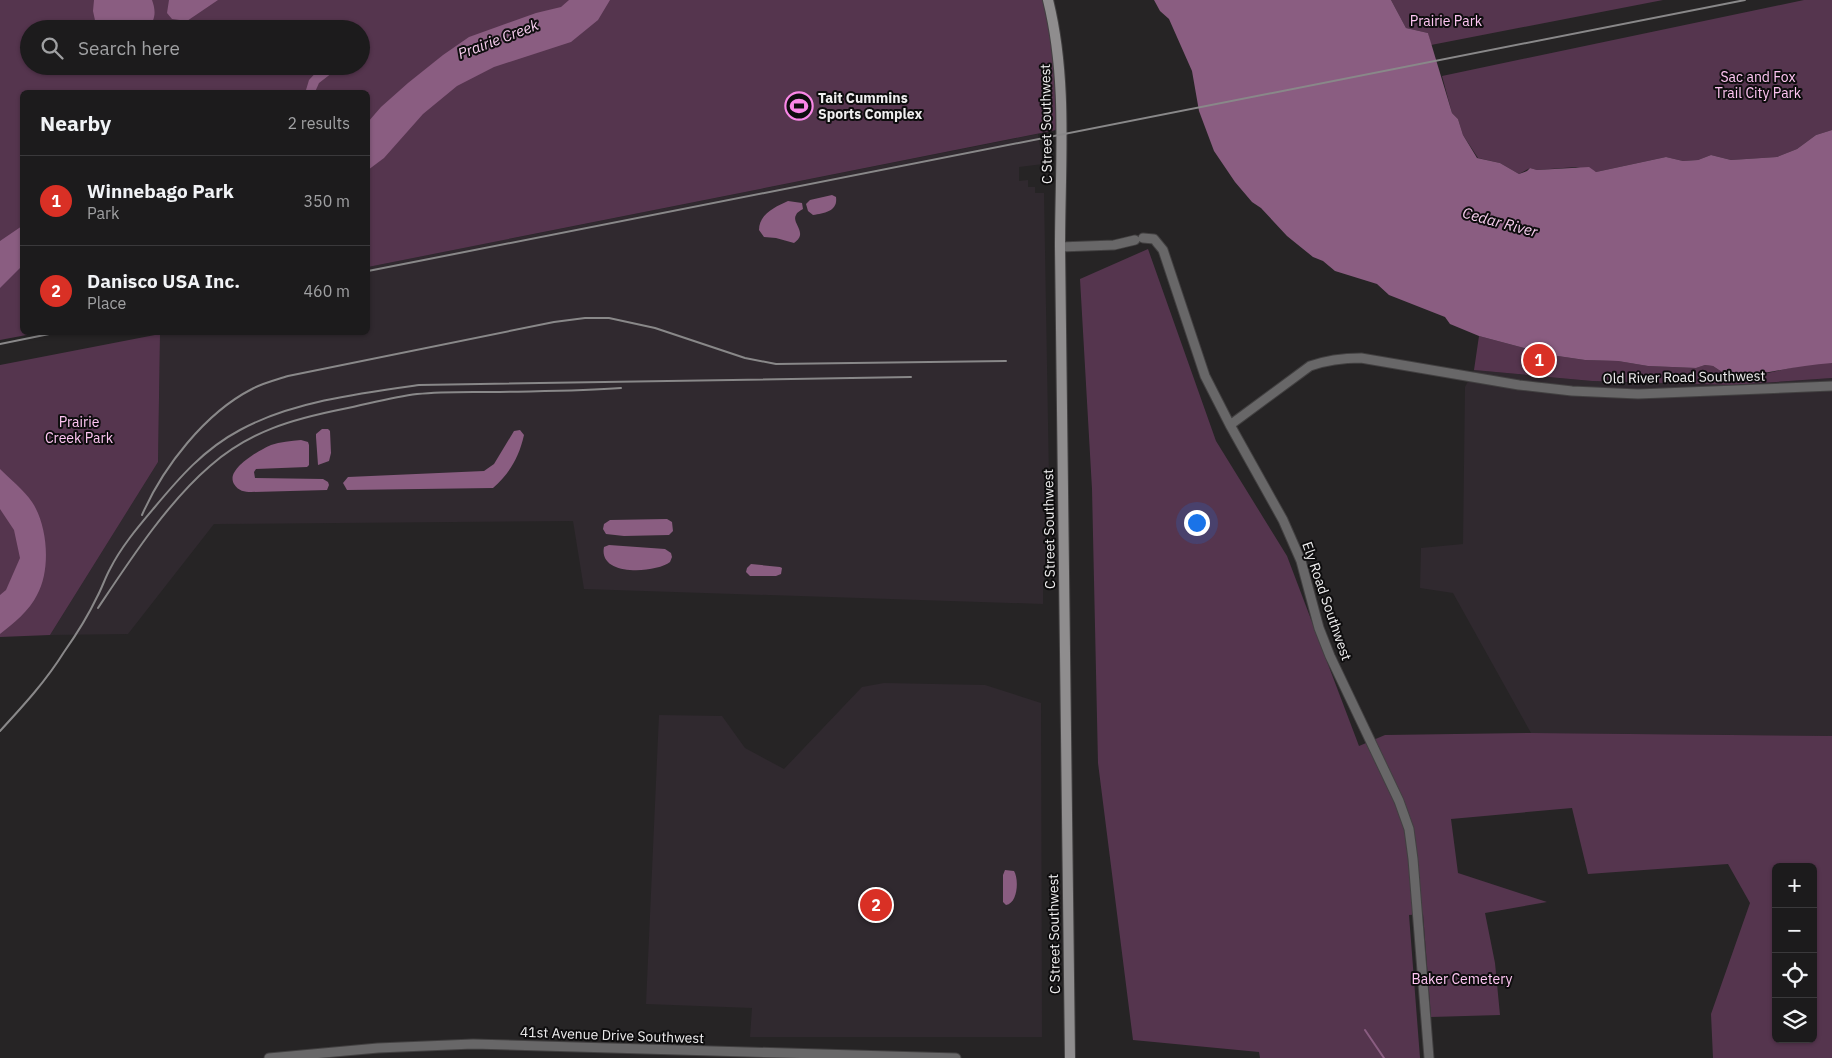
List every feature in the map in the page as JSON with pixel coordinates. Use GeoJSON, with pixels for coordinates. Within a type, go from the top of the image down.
{"type":"FeatureCollection","features":[{"type":"Feature","properties":{"kind":"main road","name":"C Street Southwest"},"geometry":{"type":"LineString","coordinates":[[1048,0],[1055,30],[1059,62],[1061,129],[1060,247],[1070,1058]]}},
{"type":"Feature","properties":{"kind":"street","name":"Ely Road Southwest"},"geometry":{"type":"LineString","coordinates":[[1060,247],[1114,245],[1139,239],[1154,239],[1163,250],[1205,376],[1287,528],[1301,560],[1319,628],[1330,656],[1399,801],[1408,829],[1413,859],[1430,1058]]}},
{"type":"Feature","properties":{"kind":"street","name":"Old River Road Southwest"},"geometry":{"type":"LineString","coordinates":[[1230,425],[1310,366],[1340,358],[1361,358],[1518,385],[1572,391],[1638,394],[1832,386]]}},
{"type":"Feature","properties":{"kind":"street","name":"41st Avenue Drive Southwest"},"geometry":{"type":"LineString","coordinates":[[269,1058],[378,1048],[473,1044],[956,1058]]}},
{"type":"Feature","properties":{"kind":"shaded area"},"geometry":{"type":"Polygon","coordinates":[[[1038,134],[1043,164],[1019,167],[1019,181],[1028,180],[1028,187],[1035,187],[1035,193],[1044,193],[1049,480],[1045,489],[1046,575],[1043,582],[1043,604],[584,589],[573,521],[214,524],[128,634],[50,635],[158,462],[160,335],[370,335],[370,267],[1038,134]]]}},
{"type":"Feature","properties":{"kind":"shaded area"},"geometry":{"type":"Polygon","coordinates":[[[1474,370],[1592,381],[1732,385],[1832,378],[1832,736],[1531,733],[1453,593],[1420,588],[1421,548],[1463,544],[1465,387],[1474,370]]]}},
{"type":"Feature","properties":{"kind":"shaded area"},"geometry":{"type":"Polygon","coordinates":[[[884,683],[985,685],[1041,703],[1042,1037],[750,1037],[752,1008],[646,1004],[659,715],[722,716],[745,748],[784,769],[862,687],[884,683]]]}},
{"type":"Feature","properties":{"kind":"green space","name":"Tait Cummins Sports Complex"},"geometry":{"type":"Polygon","coordinates":[[[0,0],[1048,0],[1061,129],[370,267],[370,90],[20,90],[20,335],[26,335],[0,340],[0,0]]]}},
{"type":"Feature","properties":{"kind":"green space","name":"Prairie Park"},"geometry":{"type":"Polygon","coordinates":[[[1391,0],[1663,0],[1431,45],[1428,33],[1406,28],[1391,0]]]}},
{"type":"Feature","properties":{"kind":"green space","name":"Sac and Fox Trail City Park"},"geometry":{"type":"Polygon","coordinates":[[[1804,0],[1832,0],[1832,130],[1816,135],[1797,149],[1777,157],[1731,160],[1711,155],[1698,160],[1683,161],[1666,157],[1596,172],[1576,167],[1537,170],[1530,168],[1519,174],[1500,163],[1478,158],[1463,135],[1458,119],[1452,113],[1442,76],[1804,0]]]}},
{"type":"Feature","properties":{"kind":"green space","name":"Baker Cemetery"},"geometry":{"type":"Polygon","coordinates":[[[1148,249],[1216,441],[1287,556],[1359,746],[1385,735],[1531,733],[1832,736],[1832,1058],[1713,1058],[1711,1014],[1750,903],[1728,864],[1588,874],[1572,808],[1451,819],[1458,873],[1547,902],[1485,913],[1495,963],[1500,1015],[1431,1017],[1423,914],[1409,915],[1420,1058],[1260,1058],[1259,1052],[1133,1040],[1098,763],[1092,489],[1080,279],[1148,249]]]}},
{"type":"Feature","properties":{"kind":"green space","name":"Prairie Creek Park"},"geometry":{"type":"Polygon","coordinates":[[[160,335],[158,462],[50,635],[0,637],[0,365],[160,335]]]}},
{"type":"Feature","properties":{"kind":"green space"},"geometry":{"type":"Polygon","coordinates":[[[1479,336],[1551,355],[1585,360],[1618,361],[1648,366],[1696,368],[1705,365],[1713,366],[1731,378],[1768,373],[1812,363],[1832,363],[1832,378],[1732,385],[1592,381],[1474,370],[1479,336]]]}},
{"type":"Feature","properties":{"kind":"water"},"geometry":{"type":"Polygon","coordinates":[[[94,0],[152,0],[155,12],[153,20],[95,20],[93,11],[94,0]]]}},
{"type":"Feature","properties":{"kind":"water"},"geometry":{"type":"Polygon","coordinates":[[[169,0],[218,0],[188,20],[172,19],[167,13],[169,0]]]}},
{"type":"Feature","properties":{"kind":"water","name":"Prairie Creek"},"geometry":{"type":"Polygon","coordinates":[[[569,0],[610,0],[598,20],[571,42],[494,67],[457,86],[423,114],[384,158],[370,168],[370,120],[408,83],[469,37],[536,13],[561,7],[569,0]]]}},
{"type":"Feature","properties":{"kind":"water","name":"Cedar River"},"geometry":{"type":"Polygon","coordinates":[[[1154,0],[1391,0],[1406,28],[1428,33],[1452,113],[1458,119],[1463,135],[1477,158],[1500,163],[1519,174],[1530,168],[1537,170],[1589,167],[1596,172],[1666,157],[1683,161],[1698,160],[1711,155],[1731,160],[1777,157],[1797,149],[1816,135],[1832,130],[1832,363],[1731,378],[1713,366],[1705,365],[1696,368],[1648,366],[1618,361],[1585,360],[1551,355],[1479,336],[1450,324],[1445,317],[1389,295],[1377,284],[1335,271],[1323,261],[1313,257],[1287,236],[1261,208],[1252,202],[1235,182],[1214,151],[1199,111],[1192,71],[1169,19],[1160,11],[1154,0]]]}},
{"type":"Feature","properties":{"kind":"water"},"geometry":{"type":"Polygon","coordinates":[[[314,75],[329,75],[319,83],[316,90],[306,90],[309,80],[314,75]]]}},
{"type":"Feature","properties":{"kind":"water"},"geometry":{"type":"Polygon","coordinates":[[[832,195],[836,197],[836,202],[830,210],[813,215],[808,211],[806,204],[810,200],[832,195]]]}},
{"type":"Feature","properties":{"kind":"water"},"geometry":{"type":"Polygon","coordinates":[[[788,201],[802,203],[803,209],[797,213],[795,218],[800,232],[798,239],[794,243],[764,237],[759,230],[765,215],[788,201]]]}},
{"type":"Feature","properties":{"kind":"water"},"geometry":{"type":"Polygon","coordinates":[[[20,227],[20,268],[0,288],[0,241],[20,227]]]}},
{"type":"Feature","properties":{"kind":"water"},"geometry":{"type":"Polygon","coordinates":[[[322,429],[330,431],[331,453],[329,461],[318,465],[316,434],[322,429]]]}},
{"type":"Feature","properties":{"kind":"water"},"geometry":{"type":"Polygon","coordinates":[[[520,430],[524,435],[516,457],[509,470],[493,488],[347,490],[343,483],[348,477],[484,471],[494,464],[514,431],[520,430]]]}},
{"type":"Feature","properties":{"kind":"water"},"geometry":{"type":"Polygon","coordinates":[[[301,440],[308,442],[309,445],[309,465],[307,467],[256,469],[254,472],[255,478],[323,479],[328,482],[327,490],[249,492],[240,490],[234,484],[234,472],[259,451],[282,442],[301,440]]]}},
{"type":"Feature","properties":{"kind":"water"},"geometry":{"type":"Polygon","coordinates":[[[0,469],[25,493],[37,512],[44,535],[46,561],[41,585],[34,601],[21,616],[0,634],[0,595],[6,590],[20,558],[14,530],[0,509],[0,469]]]}},
{"type":"Feature","properties":{"kind":"water"},"geometry":{"type":"Polygon","coordinates":[[[667,519],[672,522],[673,531],[669,535],[624,536],[606,534],[603,529],[604,524],[610,520],[667,519]]]}},
{"type":"Feature","properties":{"kind":"water"},"geometry":{"type":"Polygon","coordinates":[[[609,545],[665,549],[671,553],[672,557],[670,562],[663,566],[653,569],[629,570],[610,564],[605,557],[604,547],[609,545]]]}},
{"type":"Feature","properties":{"kind":"water"},"geometry":{"type":"Polygon","coordinates":[[[751,564],[780,567],[782,568],[781,574],[776,576],[750,576],[746,572],[751,564]]]}},
{"type":"Feature","properties":{"kind":"water"},"geometry":{"type":"Polygon","coordinates":[[[1005,870],[1014,871],[1017,885],[1013,900],[1006,905],[1003,902],[1003,875],[1005,870]]]}},
{"type":"Feature","properties":{"kind":"waterway"},"geometry":{"type":"LineString","coordinates":[[1365,1030],[1384,1058]]}},
{"type":"Feature","properties":{"kind":"railway"},"geometry":{"type":"LineString","coordinates":[[370,271],[1745,0]]}},
{"type":"Feature","properties":{"kind":"railway"},"geometry":{"type":"LineString","coordinates":[[142,515],[161,478],[187,443],[218,412],[235,399],[256,387],[288,376],[554,322],[585,318],[609,318],[655,328],[745,358],[776,364],[1006,361]]}},
{"type":"Feature","properties":{"kind":"railway"},"geometry":{"type":"LineString","coordinates":[[0,344],[44,335]]}},
{"type":"Feature","properties":{"kind":"railway"},"geometry":{"type":"LineString","coordinates":[[0,731],[34,693],[57,663],[86,618],[119,553],[148,515],[183,475],[204,455],[227,438],[260,420],[281,412],[327,400],[419,385],[911,377]]}},
{"type":"Feature","properties":{"kind":"railway"},"geometry":{"type":"LineString","coordinates":[[98,608],[150,533],[179,497],[210,466],[225,454],[256,435],[307,417],[417,394],[621,388]]}},
{"type":"Feature","properties":{"kind":"place","name":"Tait Cummins Sports Complex"},"geometry":{"type":"Point","coordinates":[799,106]}},
{"type":"Feature","properties":{"kind":"place","name":"Winnebago Park"},"geometry":{"type":"Point","coordinates":[1539,360]}},
{"type":"Feature","properties":{"kind":"place","name":"Danisco USA Inc."},"geometry":{"type":"Point","coordinates":[876,905]}}]}
